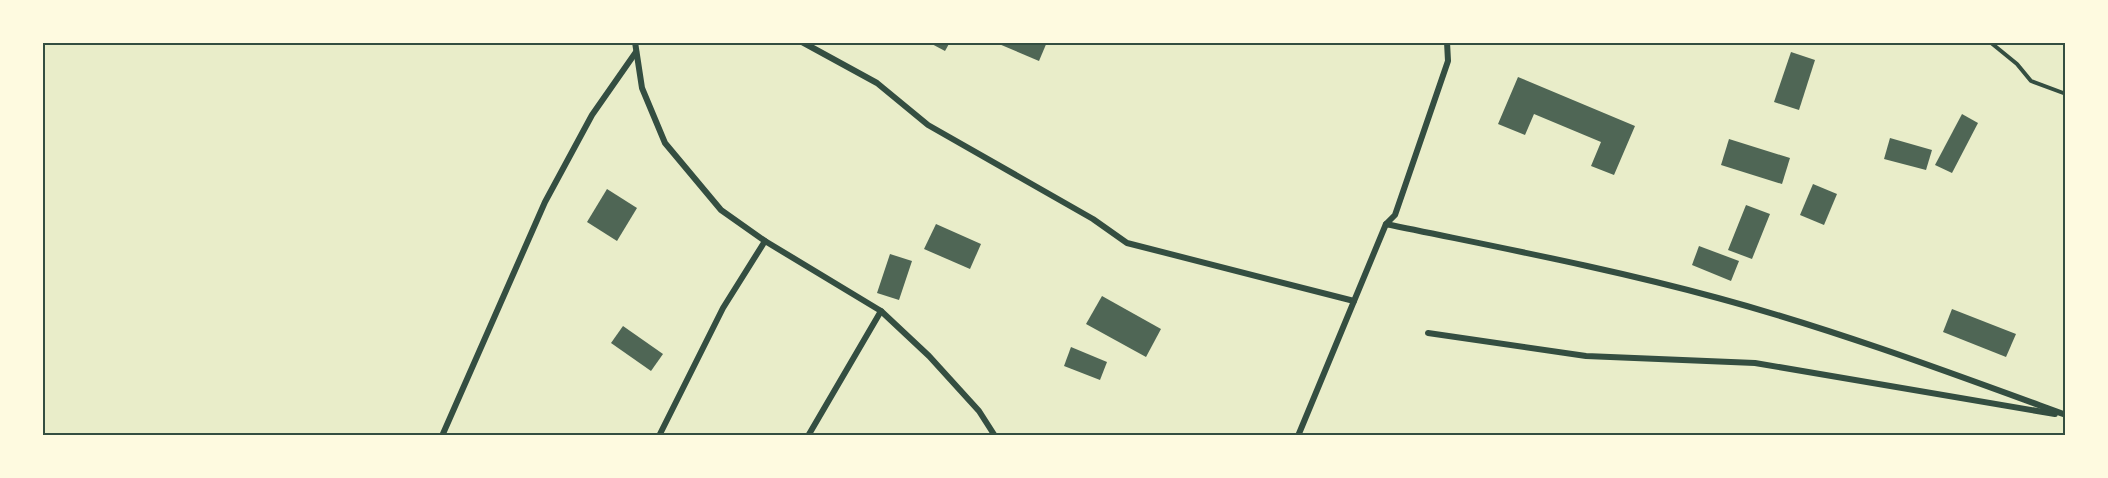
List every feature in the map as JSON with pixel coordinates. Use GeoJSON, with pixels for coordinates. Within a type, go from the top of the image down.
{"type":"FeatureCollection","features":[{"type":"Feature","properties":{"kind":"street"},"geometry":{"type":"LineString","coordinates":[[635,42],[642,88],[665,144],[721,210],[765,241],[881,311],[929,356],[979,411],[995,436]]}},
{"type":"Feature","properties":{"kind":"street"},"geometry":{"type":"LineString","coordinates":[[801,42],[877,84],[928,124],[1093,219],[1127,243],[1354,301]]}},
{"type":"Feature","properties":{"kind":"street"},"geometry":{"type":"LineString","coordinates":[[1298,436],[1386,224],[1395,215],[1448,62],[1447,42]]}},
{"type":"Feature","properties":{"kind":"street"},"geometry":{"type":"LineString","coordinates":[[442,436],[545,202],[592,115],[636,52]]}},
{"type":"Feature","properties":{"kind":"street"},"geometry":{"type":"LineString","coordinates":[[1386,224],[1566,262],[1718,298],[1909,357],[2066,416]]}},
{"type":"Feature","properties":{"kind":"street"},"geometry":{"type":"LineString","coordinates":[[659,436],[723,308],[765,241]]}},
{"type":"Feature","properties":{"kind":"street"},"geometry":{"type":"LineString","coordinates":[[808,436],[881,311]]}},
{"type":"Feature","properties":{"kind":"street"},"geometry":{"type":"LineString","coordinates":[[1428,333],[1586,356],[1755,363],[2066,416]]}},
{"type":"Feature","properties":{"kind":"path"},"geometry":{"type":"LineString","coordinates":[[1990,42],[2017,63],[2031,81],[2066,94]]}},
{"type":"Feature","properties":{"kind":"building"},"geometry":{"type":"Polygon","coordinates":[[[928,42],[950,42],[945,51],[928,42]]]}},
{"type":"Feature","properties":{"kind":"building"},"geometry":{"type":"Polygon","coordinates":[[[1000,42],[1047,42],[1039,61],[999,44],[1000,42]]]}},
{"type":"Feature","properties":{"kind":"building"},"geometry":{"type":"Polygon","coordinates":[[[1791,52],[1815,60],[1799,110],[1774,102],[1791,52]]]}},
{"type":"Feature","properties":{"kind":"building"},"geometry":{"type":"Polygon","coordinates":[[[1518,77],[1635,126],[1614,175],[1591,166],[1601,142],[1534,114],[1525,135],[1498,124],[1518,77]]]}},
{"type":"Feature","properties":{"kind":"building"},"geometry":{"type":"Polygon","coordinates":[[[1962,114],[1978,123],[1952,173],[1935,165],[1962,114]]]}},
{"type":"Feature","properties":{"kind":"building"},"geometry":{"type":"Polygon","coordinates":[[[1890,138],[1932,150],[1926,170],[1884,159],[1890,138]]]}},
{"type":"Feature","properties":{"kind":"building"},"geometry":{"type":"Polygon","coordinates":[[[1729,139],[1790,158],[1782,184],[1721,165],[1729,139]]]}},
{"type":"Feature","properties":{"kind":"building"},"geometry":{"type":"Polygon","coordinates":[[[1813,184],[1837,194],[1824,225],[1800,215],[1813,184]]]}},
{"type":"Feature","properties":{"kind":"building"},"geometry":{"type":"Polygon","coordinates":[[[607,189],[637,208],[617,241],[587,222],[607,189]]]}},
{"type":"Feature","properties":{"kind":"building"},"geometry":{"type":"Polygon","coordinates":[[[1746,205],[1770,214],[1752,259],[1728,250],[1746,205]]]}},
{"type":"Feature","properties":{"kind":"building"},"geometry":{"type":"Polygon","coordinates":[[[936,224],[981,244],[970,269],[924,249],[936,224]]]}},
{"type":"Feature","properties":{"kind":"building"},"geometry":{"type":"Polygon","coordinates":[[[1699,246],[1739,261],[1731,281],[1692,265],[1699,246]]]}},
{"type":"Feature","properties":{"kind":"building"},"geometry":{"type":"Polygon","coordinates":[[[890,254],[912,261],[899,300],[877,293],[890,254]]]}},
{"type":"Feature","properties":{"kind":"building"},"geometry":{"type":"Polygon","coordinates":[[[1102,296],[1161,329],[1146,357],[1086,324],[1102,296]]]}},
{"type":"Feature","properties":{"kind":"building"},"geometry":{"type":"Polygon","coordinates":[[[1952,309],[2016,334],[2006,357],[1943,332],[1952,309]]]}},
{"type":"Feature","properties":{"kind":"building"},"geometry":{"type":"Polygon","coordinates":[[[623,326],[663,354],[651,371],[611,343],[623,326]]]}},
{"type":"Feature","properties":{"kind":"building"},"geometry":{"type":"Polygon","coordinates":[[[1071,347],[1107,362],[1100,380],[1064,366],[1071,347]]]}}]}
